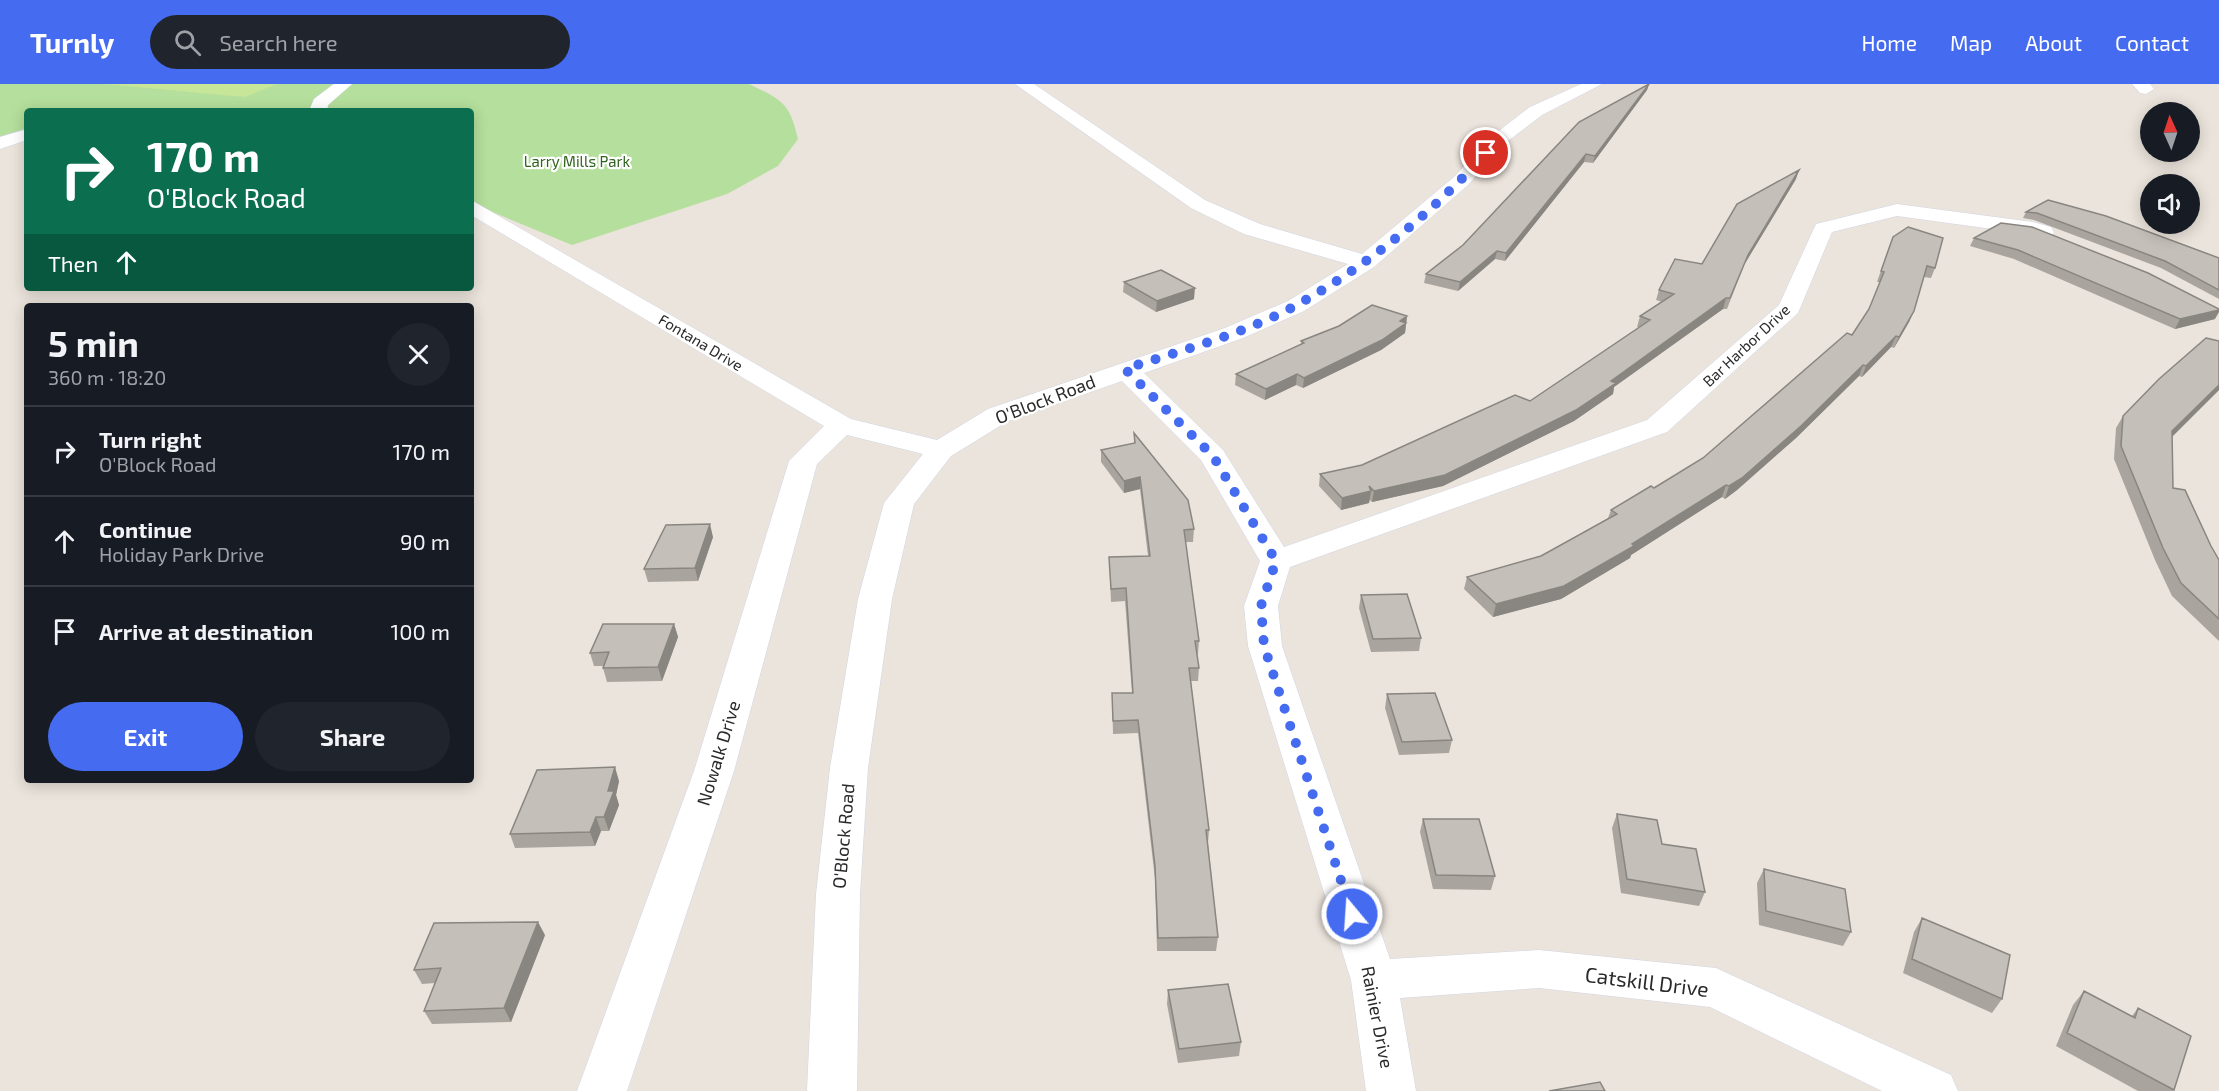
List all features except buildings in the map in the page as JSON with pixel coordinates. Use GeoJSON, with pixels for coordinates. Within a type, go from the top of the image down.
{"type":"FeatureCollection","features":[{"type":"Feature","properties":{"kind":"street"},"geometry":{"type":"LineString","coordinates":[[319,108],[320,103],[344,84]]}},
{"type":"Feature","properties":{"kind":"street"},"geometry":{"type":"LineString","coordinates":[[1023,84],[1198,204],[1252,229],[1366,262]]}},
{"type":"Feature","properties":{"kind":"street","name":"O'Block Road"},"geometry":{"type":"LineString","coordinates":[[832,1091],[838,894],[848,780],[875,599],[899,503],[941,450],[998,415],[1234,333],[1296,306],[1366,262],[1461,181],[1498,140],[1536,111],[1594,84]]}},
{"type":"Feature","properties":{"kind":"street"},"geometry":{"type":"LineString","coordinates":[[0,143],[24,135]]}},
{"type":"Feature","properties":{"kind":"street","name":"Fontana Drive"},"geometry":{"type":"LineString","coordinates":[[474,208],[841,425],[941,450]]}},
{"type":"Feature","properties":{"kind":"street","name":"Bar Harbor Drive"},"geometry":{"type":"LineString","coordinates":[[1276,561],[1657,426],[1790,308],[1823,228],[1897,210],[2033,228],[2065,241]]}},
{"type":"Feature","properties":{"kind":"street"},"geometry":{"type":"LineString","coordinates":[[1125,369],[1213,456],[1276,561]]}},
{"type":"Feature","properties":{"kind":"street","name":"Nowalk Drive"},"geometry":{"type":"LineString","coordinates":[[602,1091],[714,771],[800,468],[808,455],[841,425]]}},
{"type":"Feature","properties":{"kind":"street","name":"Rainier Drive"},"geometry":{"type":"LineString","coordinates":[[1276,561],[1261,606],[1264,646],[1374,980],[1391,1091]]}},
{"type":"Feature","properties":{"kind":"street","name":"Catskill Drive"},"geometry":{"type":"LineString","coordinates":[[1374,980],[1539,969],[1716,988],[1933,1091]]}},
{"type":"Feature","properties":{"kind":"green space","name":"Larry Mills Park"},"geometry":{"type":"Polygon","coordinates":[[[0,84],[749,84],[783,104],[792,117],[798,139],[778,166],[727,194],[572,245],[474,204],[474,108],[24,108],[24,133],[0,137],[0,84]]]}},
{"type":"Feature","properties":{"kind":"green space"},"geometry":{"type":"Polygon","coordinates":[[[104,84],[277,84],[245,97],[104,84]]]}},
{"type":"Feature","properties":{"kind":"route"},"geometry":{"type":"LineString","coordinates":[[1352,914],[1264,646],[1261,606],[1276,561],[1213,456],[1125,369],[1234,333],[1296,306],[1366,262],[1401,235],[1461,181],[1486,153]]}}]}
